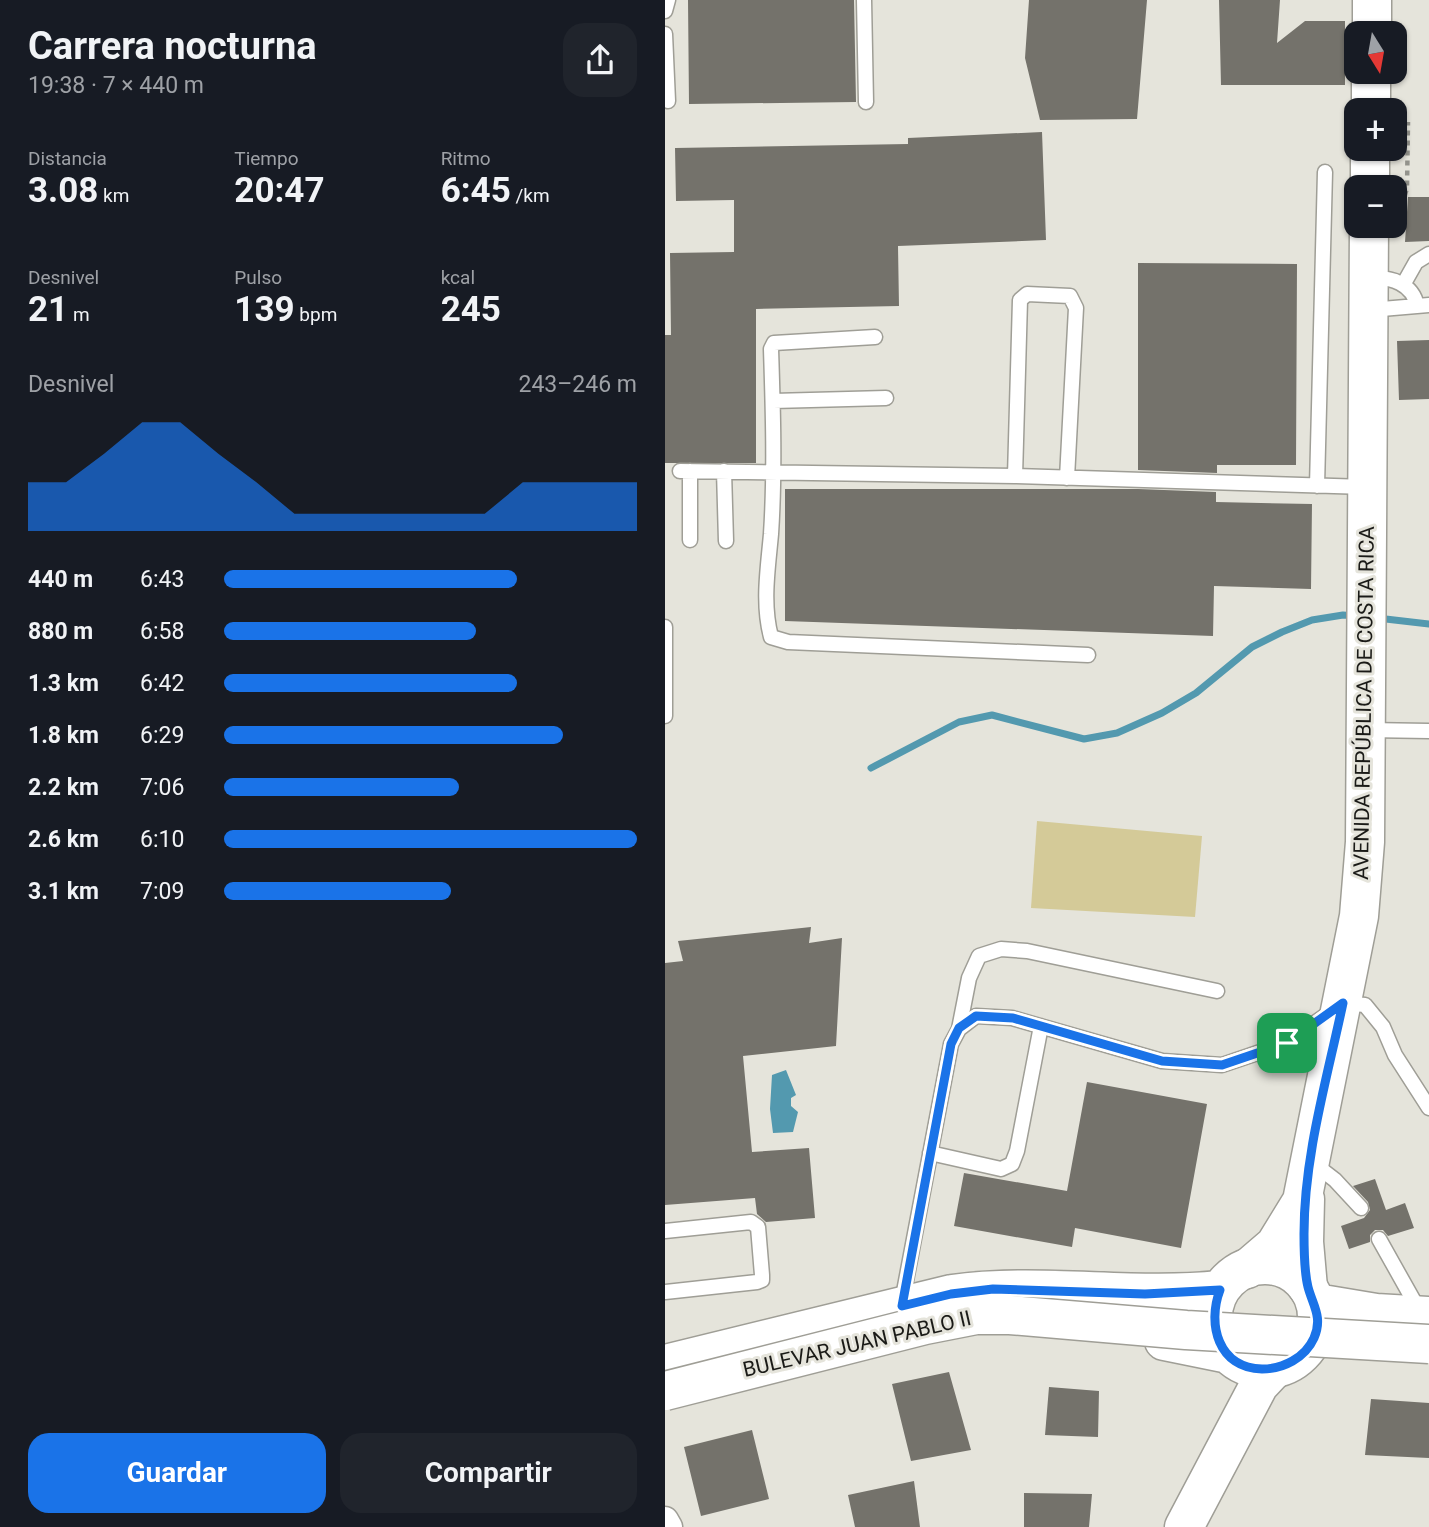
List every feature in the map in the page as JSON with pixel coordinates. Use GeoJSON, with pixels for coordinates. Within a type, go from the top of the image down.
{"type":"FeatureCollection","features":[{"type":"Feature","properties":{"kind":"main road"},"geometry":{"type":"LineString","coordinates":[[1372,21],[1373,0]]}},
{"type":"Feature","properties":{"kind":"main road","name":"AVENIDA REPÚBLICA DE COSTA RICA"},"geometry":{"type":"LineString","coordinates":[[1234,1279],[1275,1245],[1302,1201],[1359,916],[1366,717],[1367,487],[1380,292],[1371,238]]}},
{"type":"Feature","properties":{"kind":"main road","name":"AVENIDA REPÚBLICA DE COSTA RICA"},"geometry":{"type":"LineString","coordinates":[[1308,1168],[1304,1242],[1312,1295]]}},
{"type":"Feature","properties":{"kind":"main road"},"geometry":{"type":"LineString","coordinates":[[1166,1527],[1240,1383],[1262,1359],[1314,1337],[1318,1320],[1312,1295],[1296,1275],[1281,1268],[1264,1265],[1234,1279],[1214,1306],[1213,1324],[1218,1340],[1262,1359]]}},
{"type":"Feature","properties":{"kind":"main road","name":"BULEVAR JUAN PABLO II"},"geometry":{"type":"LineString","coordinates":[[666,1370],[951,1294],[993,1289],[1145,1294],[1234,1279]]}},
{"type":"Feature","properties":{"kind":"main road"},"geometry":{"type":"LineString","coordinates":[[1312,1295],[1427,1326]]}},
{"type":"Feature","properties":{"kind":"main road","name":"BULEVAR JUAN PABLO II"},"geometry":{"type":"LineString","coordinates":[[666,1370],[977,1315],[1010,1315],[1186,1330],[1427,1326]]}},
{"type":"Feature","properties":{"kind":"main road","name":"BULEVAR JUAN PABLO II"},"geometry":{"type":"LineString","coordinates":[[665,1406],[893,1343],[950,1330],[993,1326],[1150,1339],[1262,1359],[1429,1355]]}},
{"type":"Feature","properties":{"kind":"main road"},"geometry":{"type":"LineString","coordinates":[[1184,1527],[1259,1385],[1262,1359]]}},
{"type":"Feature","properties":{"kind":"street"},"geometry":{"type":"LineString","coordinates":[[665,1520],[669,1527]]}},
{"type":"Feature","properties":{"kind":"lane"},"geometry":{"type":"LineString","coordinates":[[665,11],[668,0]]}},
{"type":"Feature","properties":{"kind":"lane"},"geometry":{"type":"LineString","coordinates":[[864,0],[866,102]]}},
{"type":"Feature","properties":{"kind":"lane"},"geometry":{"type":"LineString","coordinates":[[665,34],[668,101]]}},
{"type":"Feature","properties":{"kind":"lane"},"geometry":{"type":"LineString","coordinates":[[1317,486],[1325,172]]}},
{"type":"Feature","properties":{"kind":"lane"},"geometry":{"type":"LineString","coordinates":[[1380,292],[1429,254]]}},
{"type":"Feature","properties":{"kind":"lane"},"geometry":{"type":"LineString","coordinates":[[1380,292],[1423,306]]}},
{"type":"Feature","properties":{"kind":"lane"},"geometry":{"type":"LineString","coordinates":[[1380,292],[1414,292],[1423,306]]}},
{"type":"Feature","properties":{"kind":"lane"},"geometry":{"type":"LineString","coordinates":[[1015,476],[1020,300],[1027,294],[1059,295],[1070,296],[1076,308],[1067,478]]}},
{"type":"Feature","properties":{"kind":"lane"},"geometry":{"type":"LineString","coordinates":[[875,337],[774,343],[771,349],[771,533],[767,570],[767,620],[771,636],[788,642],[1088,655]]}},
{"type":"Feature","properties":{"kind":"lane"},"geometry":{"type":"LineString","coordinates":[[773,401],[886,398]]}},
{"type":"Feature","properties":{"kind":"lane"},"geometry":{"type":"LineString","coordinates":[[690,540],[685,471],[1015,476],[1367,487]]}},
{"type":"Feature","properties":{"kind":"lane"},"geometry":{"type":"LineString","coordinates":[[724,471],[726,541]]}},
{"type":"Feature","properties":{"kind":"lane"},"geometry":{"type":"LineString","coordinates":[[665,627],[665,716]]}},
{"type":"Feature","properties":{"kind":"lane"},"geometry":{"type":"LineString","coordinates":[[1366,717],[1429,731]]}},
{"type":"Feature","properties":{"kind":"lane"},"geometry":{"type":"LineString","coordinates":[[902,1306],[951,1044],[959,1028],[969,978],[979,956],[1001,949],[1027,951],[1217,991]]}},
{"type":"Feature","properties":{"kind":"lane"},"geometry":{"type":"LineString","coordinates":[[959,1028],[976,1016],[1013,1018],[1162,1061],[1222,1065],[1287,1043],[1343,1003],[1365,1005],[1383,1027],[1395,1055],[1429,1108]]}},
{"type":"Feature","properties":{"kind":"lane"},"geometry":{"type":"LineString","coordinates":[[930,1153],[1001,1169],[1012,1164],[1017,1151],[1041,1026]]}},
{"type":"Feature","properties":{"kind":"lane"},"geometry":{"type":"LineString","coordinates":[[1308,1168],[1335,1180],[1361,1208]]}},
{"type":"Feature","properties":{"kind":"lane"},"geometry":{"type":"LineString","coordinates":[[665,1231],[751,1222],[758,1227],[762,1280],[665,1292]]}},
{"type":"Feature","properties":{"kind":"lane"},"geometry":{"type":"LineString","coordinates":[[1379,1239],[1427,1326]]}},
{"type":"Feature","properties":{"kind":"path"},"geometry":{"type":"LineString","coordinates":[[1407,188],[1408,122]]}},
{"type":"Feature","properties":{"kind":"shaded area"},"geometry":{"type":"Polygon","coordinates":[[[1037,821],[1202,836],[1195,917],[1031,908],[1037,821]]]}},
{"type":"Feature","properties":{"kind":"water"},"geometry":{"type":"Polygon","coordinates":[[[786,1070],[796,1095],[791,1098],[791,1106],[798,1112],[793,1132],[773,1133],[770,1109],[772,1075],[786,1070]]]}},
{"type":"Feature","properties":{"kind":"building"},"geometry":{"type":"Polygon","coordinates":[[[688,0],[854,0],[856,102],[689,104],[688,0]]]}},
{"type":"Feature","properties":{"kind":"building"},"geometry":{"type":"Polygon","coordinates":[[[1029,0],[1147,0],[1137,119],[1040,120],[1025,58],[1029,0]]]}},
{"type":"Feature","properties":{"kind":"building"},"geometry":{"type":"Polygon","coordinates":[[[1219,0],[1280,0],[1277,43],[1305,21],[1344,21],[1345,85],[1221,85],[1219,0]]]}},
{"type":"Feature","properties":{"kind":"building"},"geometry":{"type":"Polygon","coordinates":[[[1042,132],[1046,240],[898,246],[899,306],[756,309],[756,463],[665,463],[665,335],[671,335],[670,253],[734,252],[734,200],[676,201],[675,148],[908,144],[908,138],[1042,132]]]}},
{"type":"Feature","properties":{"kind":"building"},"geometry":{"type":"Polygon","coordinates":[[[1408,197],[1429,197],[1429,241],[1405,242],[1408,197]]]}},
{"type":"Feature","properties":{"kind":"building"},"geometry":{"type":"Polygon","coordinates":[[[1138,263],[1297,264],[1296,465],[1217,465],[1217,473],[1138,470],[1138,263]]]}},
{"type":"Feature","properties":{"kind":"building"},"geometry":{"type":"Polygon","coordinates":[[[1429,340],[1429,399],[1399,400],[1397,341],[1429,340]]]}},
{"type":"Feature","properties":{"kind":"building"},"geometry":{"type":"Polygon","coordinates":[[[785,489],[1138,489],[1216,492],[1216,502],[1312,504],[1311,589],[1214,586],[1213,636],[785,621],[785,489]]]}},
{"type":"Feature","properties":{"kind":"building"},"geometry":{"type":"Polygon","coordinates":[[[811,927],[809,943],[842,938],[836,1046],[743,1056],[752,1152],[809,1148],[815,1218],[766,1222],[757,1214],[755,1198],[665,1205],[665,963],[683,961],[678,941],[811,927]]]}},
{"type":"Feature","properties":{"kind":"building"},"geometry":{"type":"Polygon","coordinates":[[[1087,1082],[1207,1104],[1181,1248],[1075,1228],[1072,1247],[954,1226],[964,1173],[1067,1191],[1087,1082]]]}},
{"type":"Feature","properties":{"kind":"building"},"geometry":{"type":"Polygon","coordinates":[[[1375,1179],[1386,1210],[1405,1203],[1414,1228],[1388,1236],[1383,1230],[1375,1230],[1370,1235],[1370,1242],[1349,1249],[1341,1226],[1364,1218],[1370,1210],[1368,1202],[1353,1186],[1375,1179]]]}},
{"type":"Feature","properties":{"kind":"building"},"geometry":{"type":"Polygon","coordinates":[[[949,1372],[971,1450],[911,1461],[892,1384],[949,1372]]]}},
{"type":"Feature","properties":{"kind":"building"},"geometry":{"type":"Polygon","coordinates":[[[1049,1387],[1099,1391],[1098,1437],[1045,1435],[1049,1387]]]}},
{"type":"Feature","properties":{"kind":"building"},"geometry":{"type":"Polygon","coordinates":[[[1371,1399],[1429,1403],[1429,1458],[1365,1455],[1371,1399]]]}},
{"type":"Feature","properties":{"kind":"building"},"geometry":{"type":"Polygon","coordinates":[[[752,1430],[769,1499],[701,1516],[684,1447],[752,1430]]]}},
{"type":"Feature","properties":{"kind":"building"},"geometry":{"type":"Polygon","coordinates":[[[914,1481],[920,1527],[855,1527],[848,1495],[914,1481]]]}},
{"type":"Feature","properties":{"kind":"building"},"geometry":{"type":"Polygon","coordinates":[[[1024,1493],[1092,1494],[1089,1527],[1024,1527],[1024,1493]]]}},
{"type":"Feature","properties":{"kind":"waterway"},"geometry":{"type":"LineString","coordinates":[[871,768],[959,722],[992,715],[1084,739],[1117,733],[1162,713],[1196,693],[1252,647],[1282,632],[1312,620],[1343,615],[1355,616]]}},
{"type":"Feature","properties":{"kind":"waterway"},"geometry":{"type":"LineString","coordinates":[[1377,618],[1429,624]]}},
{"type":"Feature","properties":{"kind":"route"},"geometry":{"type":"LineString","coordinates":[[1343,1003],[1306,1176],[1304,1233],[1308,1288],[1316,1303],[1318,1320],[1314,1337],[1305,1352],[1291,1362],[1275,1368],[1258,1369],[1242,1364],[1228,1354],[1218,1340],[1213,1324],[1214,1306],[1220,1290],[1145,1294],[993,1289],[951,1294],[902,1306],[951,1044],[959,1028],[976,1016],[1013,1018],[1162,1061],[1222,1065],[1287,1043],[1343,1003]]}}]}
